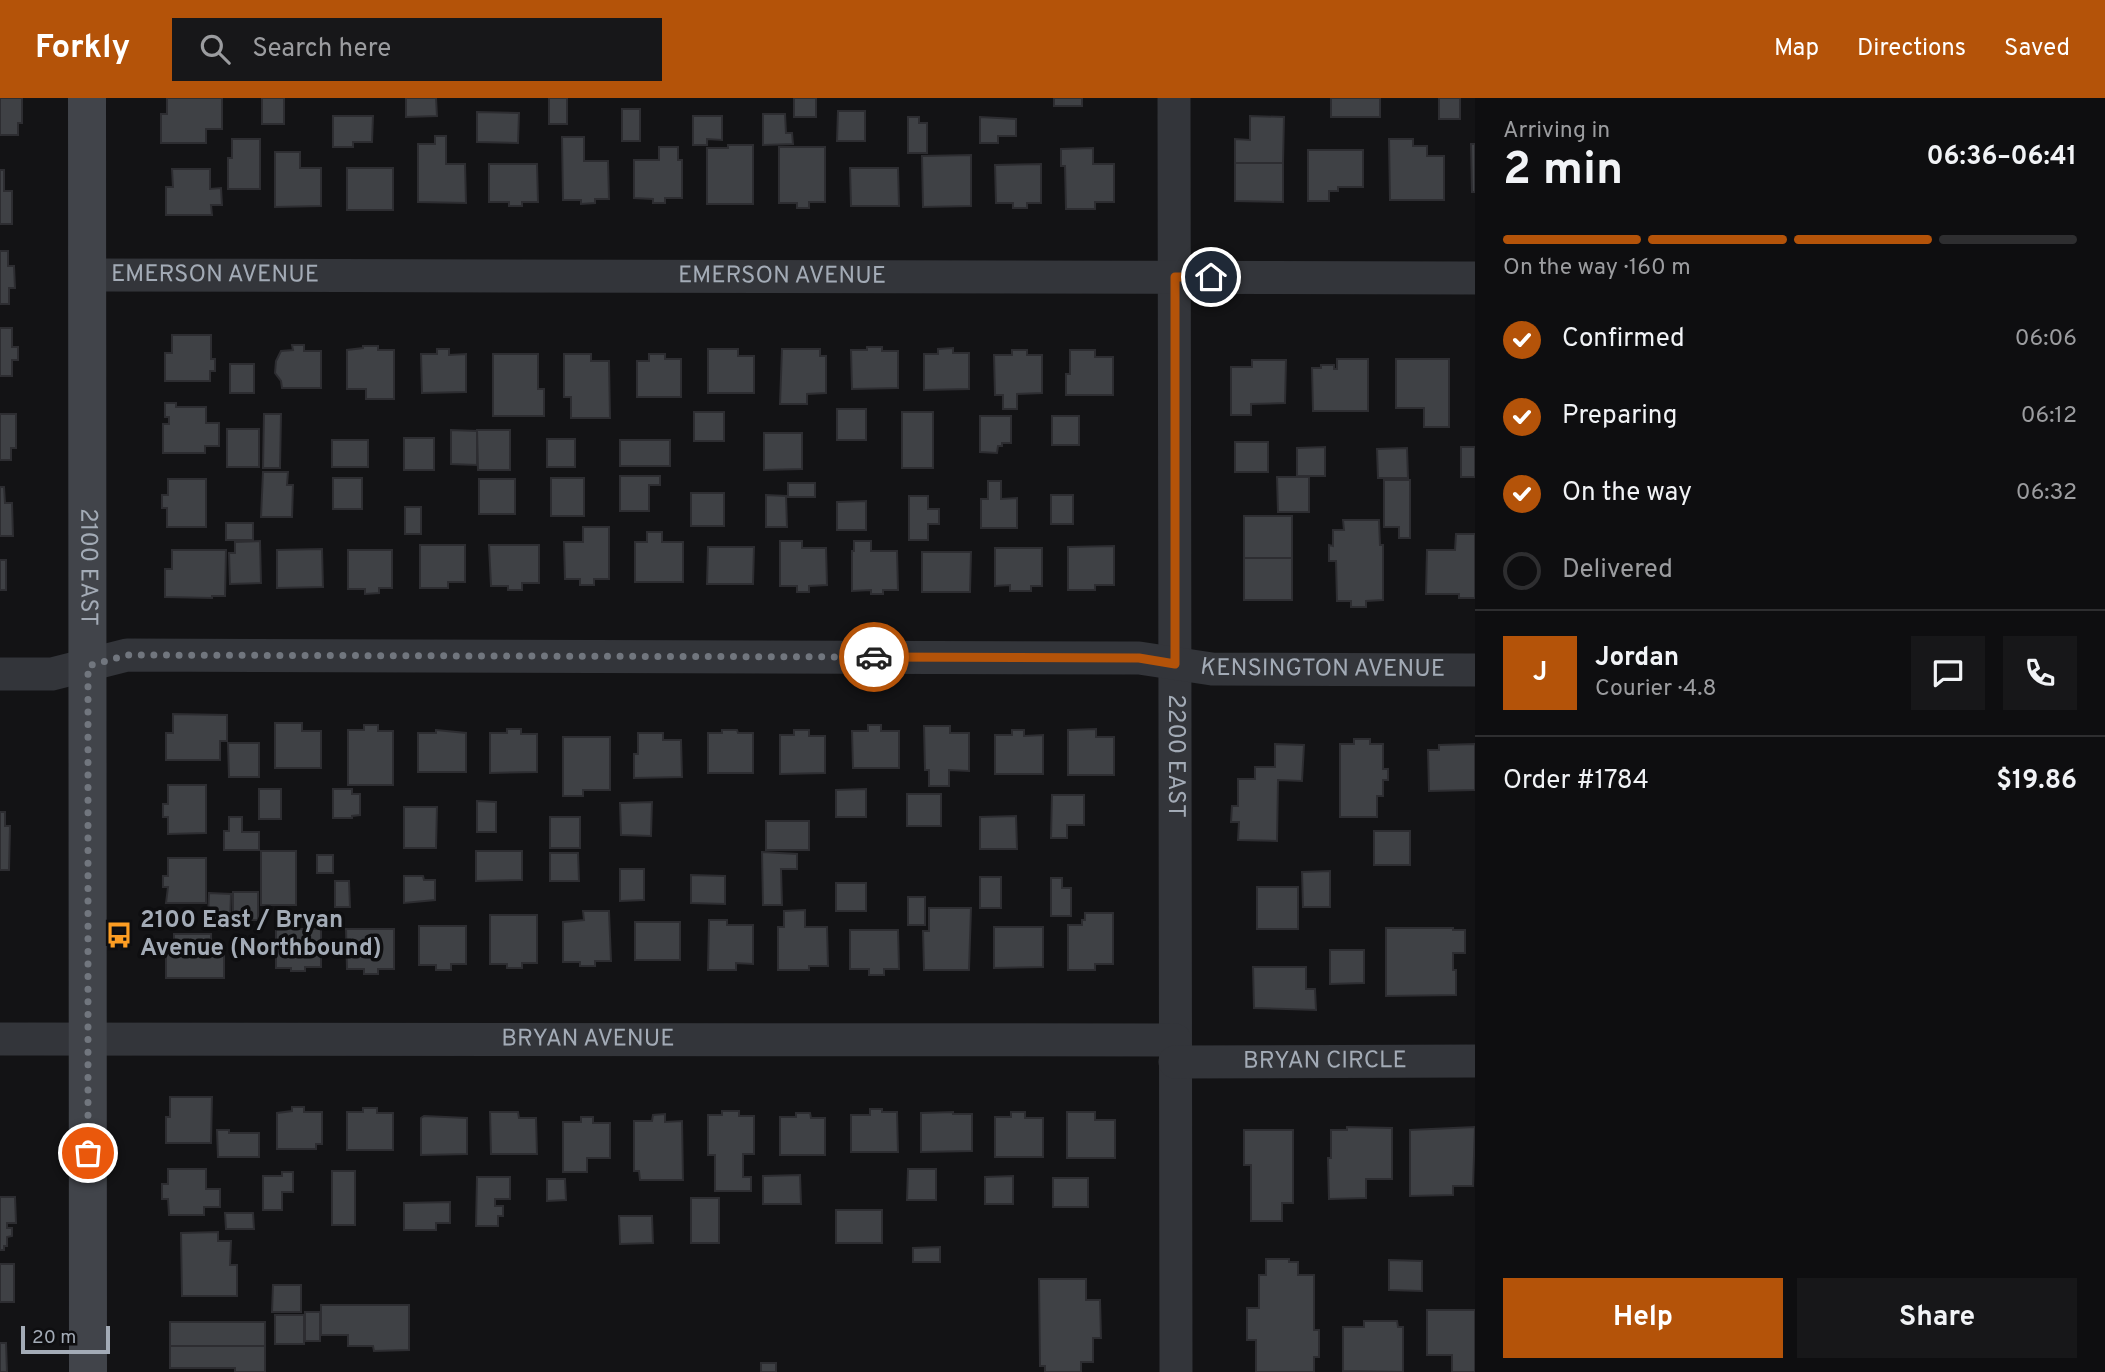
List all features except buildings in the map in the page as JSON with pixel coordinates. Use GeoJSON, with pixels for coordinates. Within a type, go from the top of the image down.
{"type":"FeatureCollection","features":[{"type":"Feature","properties":{"kind":"street","name":"2100 EAST"},"geometry":{"type":"LineString","coordinates":[[87,98],[88,1372]]}},
{"type":"Feature","properties":{"kind":"street","name":"2200 EAST"},"geometry":{"type":"LineString","coordinates":[[1174,98],[1176,1372]]}},
{"type":"Feature","properties":{"kind":"street","name":"EMERSON AVENUE"},"geometry":{"type":"LineString","coordinates":[[87,275],[1475,278]]}},
{"type":"Feature","properties":{"kind":"street","name":"KENSINGTON AVENUE"},"geometry":{"type":"LineString","coordinates":[[0,674],[52,674],[127,655],[1139,658],[1213,669],[1475,670]]}},
{"type":"Feature","properties":{"kind":"street","name":"BRYAN AVENUE"},"geometry":{"type":"LineString","coordinates":[[0,1039],[1175,1051]]}},
{"type":"Feature","properties":{"kind":"street","name":"BRYAN CIRCLE"},"geometry":{"type":"LineString","coordinates":[[1175,1051],[1475,1061]]}},
{"type":"Feature","properties":{"kind":"way so far"},"geometry":{"type":"LineString","coordinates":[[88,1153],[88,666],[127,655],[874,657]]}},
{"type":"Feature","properties":{"kind":"place","name":"2100 East / Bryan Avenue (Northbound)"},"geometry":{"type":"Point","coordinates":[119,935]}},
{"type":"Feature","properties":{"kind":"route"},"geometry":{"type":"LineString","coordinates":[[874,657],[1139,658],[1175,664],[1175,277],[1211,277]]}}]}
